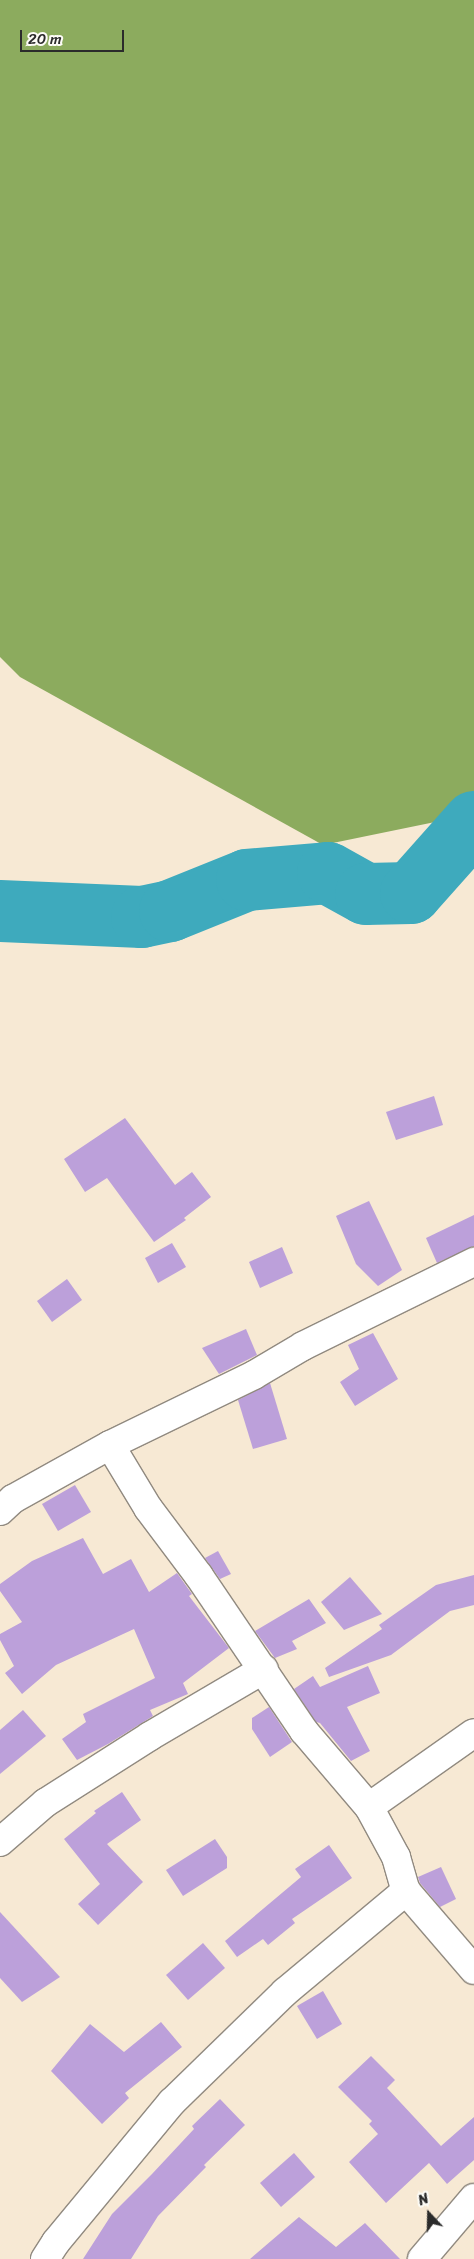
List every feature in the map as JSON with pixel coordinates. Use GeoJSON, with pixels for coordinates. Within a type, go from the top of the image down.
{"type":"FeatureCollection","features":[{"type":"Feature","properties":{"kind":"street"},"geometry":{"type":"LineString","coordinates":[[0,1511],[12,1498],[110,1445],[246,1379],[303,1346],[474,1262]]}},
{"type":"Feature","properties":{"kind":"street"},"geometry":{"type":"LineString","coordinates":[[110,1445],[148,1508],[199,1576],[264,1669],[304,1731],[369,1807],[396,1858],[406,1891],[474,1970]]}},
{"type":"Feature","properties":{"kind":"street"},"geometry":{"type":"LineString","coordinates":[[0,1842],[45,1803],[150,1736],[264,1669]]}},
{"type":"Feature","properties":{"kind":"street"},"geometry":{"type":"LineString","coordinates":[[369,1807],[474,1733]]}},
{"type":"Feature","properties":{"kind":"street"},"geometry":{"type":"LineString","coordinates":[[45,2259],[56,2242],[172,2102],[285,1992],[406,1891]]}},
{"type":"Feature","properties":{"kind":"street"},"geometry":{"type":"LineString","coordinates":[[422,2259],[474,2198]]}},
{"type":"Feature","properties":{"kind":"green space"},"geometry":{"type":"Polygon","coordinates":[[[0,0],[474,0],[474,814],[323,845],[20,677],[0,657],[0,0]]]}},
{"type":"Feature","properties":{"kind":"building"},"geometry":{"type":"Polygon","coordinates":[[[434,1096],[443,1125],[396,1140],[386,1112],[434,1096]]]}},
{"type":"Feature","properties":{"kind":"building"},"geometry":{"type":"Polygon","coordinates":[[[125,1118],[175,1185],[192,1172],[211,1197],[184,1218],[186,1220],[154,1242],[107,1178],[85,1192],[64,1159],[125,1118]]]}},
{"type":"Feature","properties":{"kind":"building"},"geometry":{"type":"Polygon","coordinates":[[[369,1201],[402,1270],[378,1286],[356,1264],[336,1216],[369,1201]]]}},
{"type":"Feature","properties":{"kind":"building"},"geometry":{"type":"Polygon","coordinates":[[[474,1215],[474,1246],[437,1263],[426,1238],[474,1215]]]}},
{"type":"Feature","properties":{"kind":"building"},"geometry":{"type":"Polygon","coordinates":[[[172,1243],[186,1267],[158,1283],[145,1258],[172,1243]]]}},
{"type":"Feature","properties":{"kind":"building"},"geometry":{"type":"Polygon","coordinates":[[[282,1247],[293,1273],[260,1288],[249,1262],[282,1247]]]}},
{"type":"Feature","properties":{"kind":"building"},"geometry":{"type":"Polygon","coordinates":[[[67,1279],[82,1300],[52,1322],[37,1301],[67,1279]]]}},
{"type":"Feature","properties":{"kind":"building"},"geometry":{"type":"Polygon","coordinates":[[[246,1329],[257,1355],[219,1374],[202,1348],[246,1329]]]}},
{"type":"Feature","properties":{"kind":"building"},"geometry":{"type":"Polygon","coordinates":[[[373,1333],[398,1379],[355,1406],[340,1382],[359,1369],[348,1345],[373,1333]]]}},
{"type":"Feature","properties":{"kind":"building"},"geometry":{"type":"Polygon","coordinates":[[[270,1383],[287,1439],[253,1449],[238,1400],[270,1383]]]}},
{"type":"Feature","properties":{"kind":"building"},"geometry":{"type":"Polygon","coordinates":[[[75,1485],[91,1512],[58,1531],[42,1504],[75,1485]]]}},
{"type":"Feature","properties":{"kind":"building"},"geometry":{"type":"Polygon","coordinates":[[[83,1538],[103,1574],[131,1559],[149,1592],[177,1573],[192,1594],[189,1596],[229,1648],[183,1683],[188,1694],[150,1710],[153,1716],[108,1744],[77,1760],[62,1739],[86,1722],[83,1714],[155,1678],[134,1629],[56,1665],[22,1694],[5,1673],[14,1666],[0,1640],[0,1634],[22,1622],[0,1591],[0,1584],[32,1561],[83,1538]]]}},
{"type":"Feature","properties":{"kind":"building"},"geometry":{"type":"Polygon","coordinates":[[[218,1551],[231,1574],[220,1579],[205,1558],[218,1551]]]}},
{"type":"Feature","properties":{"kind":"building"},"geometry":{"type":"Polygon","coordinates":[[[474,1575],[474,1605],[450,1611],[391,1655],[329,1677],[325,1668],[382,1629],[379,1625],[436,1585],[474,1575]]]}},
{"type":"Feature","properties":{"kind":"building"},"geometry":{"type":"Polygon","coordinates":[[[350,1577],[382,1614],[344,1630],[321,1602],[350,1577]]]}},
{"type":"Feature","properties":{"kind":"building"},"geometry":{"type":"Polygon","coordinates":[[[309,1599],[326,1623],[292,1641],[297,1649],[275,1658],[255,1631],[309,1599]]]}},
{"type":"Feature","properties":{"kind":"building"},"geometry":{"type":"Polygon","coordinates":[[[368,1666],[380,1693],[347,1707],[370,1751],[351,1761],[320,1723],[316,1722],[294,1689],[313,1676],[320,1687],[368,1666]]]}},
{"type":"Feature","properties":{"kind":"building"},"geometry":{"type":"Polygon","coordinates":[[[269,1707],[292,1742],[270,1757],[252,1729],[252,1718],[269,1707]]]}},
{"type":"Feature","properties":{"kind":"building"},"geometry":{"type":"Polygon","coordinates":[[[23,1710],[46,1736],[0,1774],[0,1730],[23,1710]]]}},
{"type":"Feature","properties":{"kind":"building"},"geometry":{"type":"Polygon","coordinates":[[[122,1792],[141,1820],[107,1844],[143,1882],[98,1925],[78,1904],[100,1884],[64,1839],[96,1813],[94,1811],[122,1792]]]}},
{"type":"Feature","properties":{"kind":"building"},"geometry":{"type":"Polygon","coordinates":[[[215,1839],[227,1857],[227,1868],[183,1896],[166,1870],[215,1839]]]}},
{"type":"Feature","properties":{"kind":"building"},"geometry":{"type":"Polygon","coordinates":[[[329,1845],[352,1878],[292,1919],[295,1923],[268,1945],[263,1939],[237,1957],[225,1941],[301,1877],[295,1869],[329,1845]]]}},
{"type":"Feature","properties":{"kind":"building"},"geometry":{"type":"Polygon","coordinates":[[[441,1867],[456,1899],[440,1907],[420,1883],[418,1877],[441,1867]]]}},
{"type":"Feature","properties":{"kind":"building"},"geometry":{"type":"Polygon","coordinates":[[[0,1912],[60,1977],[22,2002],[0,1978],[0,1912]]]}},
{"type":"Feature","properties":{"kind":"building"},"geometry":{"type":"Polygon","coordinates":[[[203,1943],[225,1968],[188,2000],[166,1975],[203,1943]]]}},
{"type":"Feature","properties":{"kind":"building"},"geometry":{"type":"Polygon","coordinates":[[[323,1991],[342,2024],[317,2039],[297,2006],[323,1991]]]}},
{"type":"Feature","properties":{"kind":"building"},"geometry":{"type":"Polygon","coordinates":[[[161,2022],[182,2047],[125,2093],[129,2098],[102,2124],[51,2071],[90,2024],[124,2052],[161,2022]]]}},
{"type":"Feature","properties":{"kind":"building"},"geometry":{"type":"Polygon","coordinates":[[[371,2056],[395,2080],[387,2088],[441,2146],[474,2117],[474,2160],[447,2184],[429,2163],[386,2203],[349,2162],[378,2134],[369,2124],[372,2121],[338,2087],[371,2056]]]}},
{"type":"Feature","properties":{"kind":"building"},"geometry":{"type":"Polygon","coordinates":[[[220,2099],[245,2125],[204,2165],[206,2167],[158,2216],[131,2259],[83,2259],[112,2214],[194,2129],[192,2126],[220,2099]]]}},
{"type":"Feature","properties":{"kind":"building"},"geometry":{"type":"Polygon","coordinates":[[[294,2153],[315,2177],[281,2207],[260,2183],[294,2153]]]}},
{"type":"Feature","properties":{"kind":"building"},"geometry":{"type":"Polygon","coordinates":[[[299,2217],[336,2247],[365,2223],[400,2259],[250,2259],[299,2217]]]}},
{"type":"Feature","properties":{"kind":"waterway"},"geometry":{"type":"LineString","coordinates":[[0,911],[142,917],[170,911],[247,880],[328,873],[366,894],[411,893],[474,822]]}}]}
